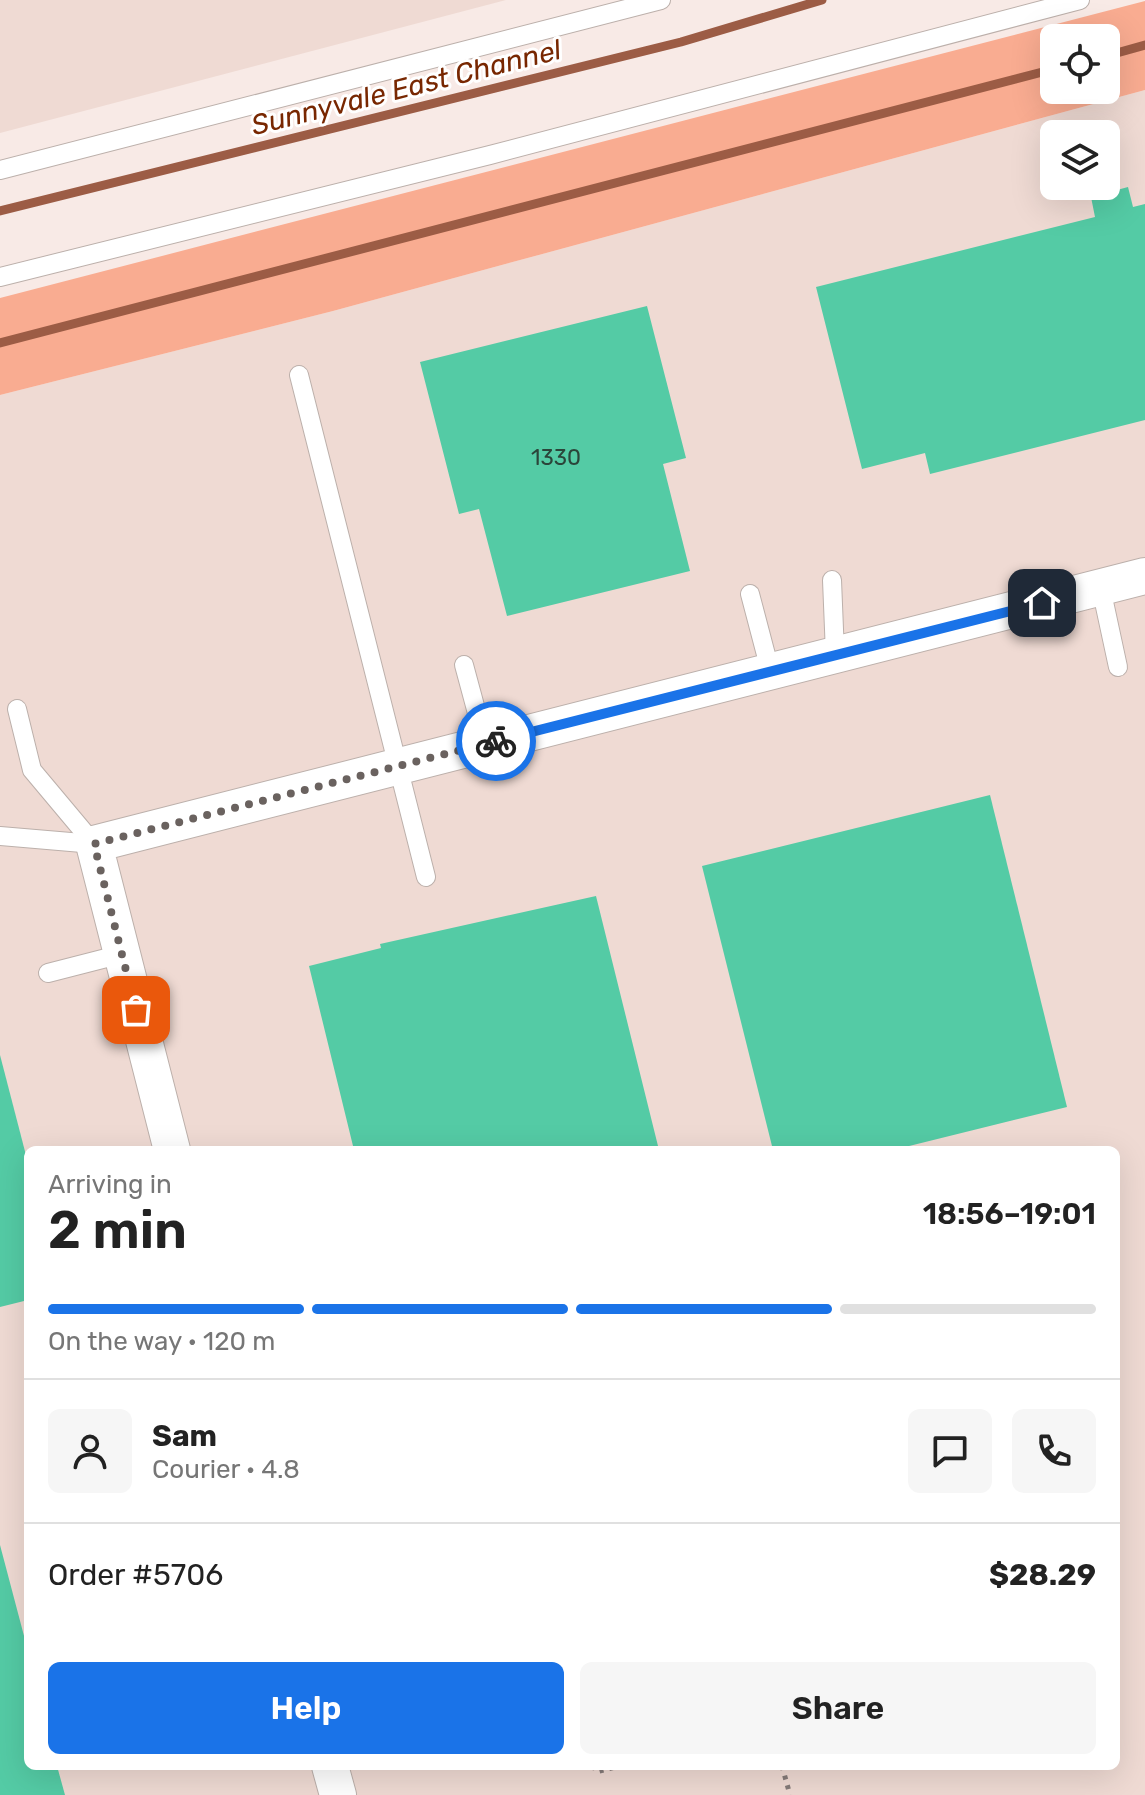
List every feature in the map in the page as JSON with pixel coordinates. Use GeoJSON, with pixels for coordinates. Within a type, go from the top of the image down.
{"type":"FeatureCollection","features":[{"type":"Feature","properties":{"kind":"street"},"geometry":{"type":"LineString","coordinates":[[171,1146],[94,844],[400,763],[1145,576]]}},
{"type":"Feature","properties":{"kind":"street"},"geometry":{"type":"LineString","coordinates":[[331,1770],[338,1795]]}},
{"type":"Feature","properties":{"kind":"lane"},"geometry":{"type":"LineString","coordinates":[[0,170],[661,0]]}},
{"type":"Feature","properties":{"kind":"lane"},"geometry":{"type":"LineString","coordinates":[[0,277],[490,155],[1080,0]]}},
{"type":"Feature","properties":{"kind":"lane"},"geometry":{"type":"LineString","coordinates":[[299,375],[400,763],[426,877]]}},
{"type":"Feature","properties":{"kind":"lane"},"geometry":{"type":"LineString","coordinates":[[832,580],[835,654]]}},
{"type":"Feature","properties":{"kind":"lane"},"geometry":{"type":"LineString","coordinates":[[1101,588],[1118,667]]}},
{"type":"Feature","properties":{"kind":"lane"},"geometry":{"type":"LineString","coordinates":[[750,594],[770,670]]}},
{"type":"Feature","properties":{"kind":"lane"},"geometry":{"type":"LineString","coordinates":[[464,665],[485,743]]}},
{"type":"Feature","properties":{"kind":"lane"},"geometry":{"type":"LineString","coordinates":[[17,709],[32,770],[94,844]]}},
{"type":"Feature","properties":{"kind":"lane"},"geometry":{"type":"LineString","coordinates":[[0,836],[94,844]]}},
{"type":"Feature","properties":{"kind":"lane"},"geometry":{"type":"LineString","coordinates":[[48,973],[122,954]]}},
{"type":"Feature","properties":{"kind":"path"},"geometry":{"type":"LineString","coordinates":[[783,1770],[790,1795]]}},
{"type":"Feature","properties":{"kind":"shaded area"},"geometry":{"type":"Polygon","coordinates":[[[0,0],[506,0],[0,133],[0,0]]]}},
{"type":"Feature","properties":{"kind":"shaded area"},"geometry":{"type":"Polygon","coordinates":[[[1145,1],[1145,90],[1120,97],[1120,24],[1056,24],[1145,1]]]}},
{"type":"Feature","properties":{"kind":"shaded area"},"geometry":{"type":"Polygon","coordinates":[[[1040,28],[1040,104],[1094,104],[333,311],[0,395],[0,298],[1040,28]]]}},
{"type":"Feature","properties":{"kind":"shaded area"},"geometry":{"type":"Polygon","coordinates":[[[1145,90],[1145,1795],[0,1795],[0,395],[333,311],[1094,104],[1120,104],[1120,97],[1145,90]]]}},
{"type":"Feature","properties":{"kind":"building"},"geometry":{"type":"Polygon","coordinates":[[[1128,187],[1133,207],[1145,204],[1145,420],[930,474],[925,453],[862,469],[816,287],[1095,217],[1092,200],[1120,200],[1120,189],[1128,187]]]}},
{"type":"Feature","properties":{"kind":"building"},"geometry":{"type":"Polygon","coordinates":[[[647,306],[686,458],[663,464],[690,571],[507,616],[479,509],[459,514],[420,362],[647,306]]]}},
{"type":"Feature","properties":{"kind":"building"},"geometry":{"type":"Polygon","coordinates":[[[990,795],[1067,1107],[909,1146],[772,1146],[702,866],[990,795]]]}},
{"type":"Feature","properties":{"kind":"building"},"geometry":{"type":"Polygon","coordinates":[[[596,896],[658,1146],[353,1146],[309,966],[381,948],[380,944],[596,896]]]}},
{"type":"Feature","properties":{"kind":"building"},"geometry":{"type":"Polygon","coordinates":[[[0,1055],[24,1148],[24,1301],[0,1307],[0,1055]]]}},
{"type":"Feature","properties":{"kind":"building"},"geometry":{"type":"Polygon","coordinates":[[[0,1545],[24,1636],[24,1770],[58,1770],[65,1795],[0,1795],[0,1545]]]}},
{"type":"Feature","properties":{"kind":"waterway","name":"Sunnyvale East Channel"},"geometry":{"type":"LineString","coordinates":[[0,211],[681,42],[822,0]]}},
{"type":"Feature","properties":{"kind":"waterway"},"geometry":{"type":"LineString","coordinates":[[1120,52],[1145,45]]}},
{"type":"Feature","properties":{"kind":"waterway"},"geometry":{"type":"LineString","coordinates":[[0,343],[1040,73]]}},
{"type":"Feature","properties":{"kind":"way so far"},"geometry":{"type":"LineString","coordinates":[[136,1010],[94,844],[400,763],[496,741]]}},
{"type":"Feature","properties":{"kind":"route"},"geometry":{"type":"LineString","coordinates":[[496,741],[1042,603]]}}]}
